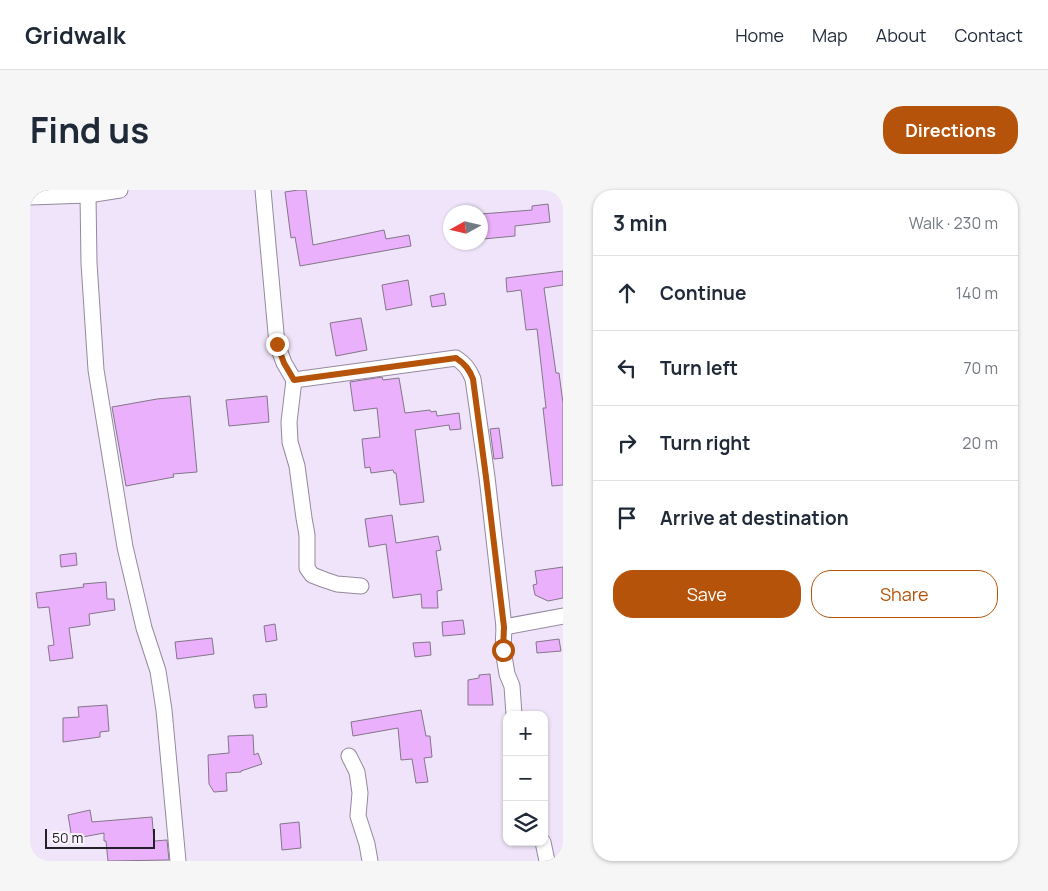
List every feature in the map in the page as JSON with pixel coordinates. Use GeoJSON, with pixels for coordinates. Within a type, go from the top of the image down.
{"type":"FeatureCollection","features":[{"type":"Feature","properties":{"kind":"street"},"geometry":{"type":"LineString","coordinates":[[30,197],[88,195],[120,190]]}},
{"type":"Feature","properties":{"kind":"street"},"geometry":{"type":"LineString","coordinates":[[263,190],[277,344],[284,363],[294,380],[290,442],[297,466],[307,536],[307,568],[312,575],[325,580],[361,586]]}},
{"type":"Feature","properties":{"kind":"street"},"geometry":{"type":"LineString","coordinates":[[88,195],[89,263],[96,370],[125,547],[144,628],[158,671],[164,710],[178,861]]}},
{"type":"Feature","properties":{"kind":"street"},"geometry":{"type":"LineString","coordinates":[[294,380],[456,358],[470,370],[473,379],[486,477],[504,627],[503,650],[507,674],[512,686],[514,711]]}},
{"type":"Feature","properties":{"kind":"street"},"geometry":{"type":"LineString","coordinates":[[504,627],[563,616]]}},
{"type":"Feature","properties":{"kind":"street"},"geometry":{"type":"LineString","coordinates":[[349,756],[356,772],[360,793],[358,816],[370,861]]}},
{"type":"Feature","properties":{"kind":"street"},"geometry":{"type":"LineString","coordinates":[[545,846],[547,861]]}},
{"type":"Feature","properties":{"kind":"building"},"geometry":{"type":"Polygon","coordinates":[[[306,190],[313,245],[384,230],[386,239],[409,235],[411,246],[300,266],[295,237],[291,238],[285,192],[306,190]]]}},
{"type":"Feature","properties":{"kind":"building"},"geometry":{"type":"Polygon","coordinates":[[[548,204],[550,222],[515,226],[515,236],[488,239],[488,213],[532,210],[532,206],[548,204]]]}},
{"type":"Feature","properties":{"kind":"building"},"geometry":{"type":"Polygon","coordinates":[[[563,271],[563,285],[544,288],[556,373],[559,373],[563,403],[563,485],[552,486],[543,408],[546,408],[537,329],[526,330],[521,290],[507,292],[506,278],[563,271]]]}},
{"type":"Feature","properties":{"kind":"building"},"geometry":{"type":"Polygon","coordinates":[[[408,280],[412,305],[386,310],[382,285],[408,280]]]}},
{"type":"Feature","properties":{"kind":"building"},"geometry":{"type":"Polygon","coordinates":[[[444,293],[446,305],[432,307],[430,296],[444,293]]]}},
{"type":"Feature","properties":{"kind":"building"},"geometry":{"type":"Polygon","coordinates":[[[361,318],[367,350],[336,356],[330,323],[361,318]]]}},
{"type":"Feature","properties":{"kind":"building"},"geometry":{"type":"Polygon","coordinates":[[[382,377],[383,380],[399,378],[405,413],[430,410],[431,412],[436,411],[437,416],[459,413],[461,429],[450,430],[449,425],[415,430],[424,502],[400,505],[396,473],[393,470],[371,473],[370,467],[365,468],[362,439],[380,437],[377,408],[354,411],[350,382],[382,377]]]}},
{"type":"Feature","properties":{"kind":"building"},"geometry":{"type":"Polygon","coordinates":[[[190,396],[197,472],[173,474],[174,477],[126,486],[112,407],[157,399],[190,396]]]}},
{"type":"Feature","properties":{"kind":"building"},"geometry":{"type":"Polygon","coordinates":[[[267,396],[269,422],[229,426],[226,400],[267,396]]]}},
{"type":"Feature","properties":{"kind":"building"},"geometry":{"type":"Polygon","coordinates":[[[499,428],[503,458],[494,459],[490,429],[499,428]]]}},
{"type":"Feature","properties":{"kind":"building"},"geometry":{"type":"Polygon","coordinates":[[[392,515],[396,543],[438,536],[441,550],[436,551],[442,590],[437,591],[438,608],[422,608],[421,594],[393,598],[386,544],[369,547],[365,519],[392,515]]]}},
{"type":"Feature","properties":{"kind":"building"},"geometry":{"type":"Polygon","coordinates":[[[76,553],[77,565],[61,567],[60,555],[76,553]]]}},
{"type":"Feature","properties":{"kind":"building"},"geometry":{"type":"Polygon","coordinates":[[[563,567],[563,598],[548,601],[535,595],[533,585],[537,584],[535,571],[563,567]]]}},
{"type":"Feature","properties":{"kind":"building"},"geometry":{"type":"Polygon","coordinates":[[[106,582],[107,599],[114,599],[115,610],[89,614],[90,625],[69,628],[73,658],[50,661],[48,646],[54,645],[49,607],[38,608],[36,593],[84,587],[83,584],[106,582]]]}},
{"type":"Feature","properties":{"kind":"building"},"geometry":{"type":"Polygon","coordinates":[[[463,620],[465,634],[443,636],[442,622],[463,620]]]}},
{"type":"Feature","properties":{"kind":"building"},"geometry":{"type":"Polygon","coordinates":[[[275,624],[277,640],[266,642],[264,626],[275,624]]]}},
{"type":"Feature","properties":{"kind":"building"},"geometry":{"type":"Polygon","coordinates":[[[212,638],[214,654],[177,659],[175,642],[212,638]]]}},
{"type":"Feature","properties":{"kind":"building"},"geometry":{"type":"Polygon","coordinates":[[[559,639],[561,651],[537,653],[536,642],[559,639]]]}},
{"type":"Feature","properties":{"kind":"building"},"geometry":{"type":"Polygon","coordinates":[[[430,642],[431,655],[415,657],[413,643],[430,642]]]}},
{"type":"Feature","properties":{"kind":"building"},"geometry":{"type":"Polygon","coordinates":[[[490,674],[493,705],[468,705],[468,680],[479,678],[479,675],[490,674]]]}},
{"type":"Feature","properties":{"kind":"building"},"geometry":{"type":"Polygon","coordinates":[[[266,694],[267,707],[255,708],[253,695],[266,694]]]}},
{"type":"Feature","properties":{"kind":"building"},"geometry":{"type":"Polygon","coordinates":[[[107,705],[109,731],[100,732],[100,737],[63,742],[63,718],[79,717],[78,707],[107,705]]]}},
{"type":"Feature","properties":{"kind":"building"},"geometry":{"type":"Polygon","coordinates":[[[421,710],[426,736],[430,736],[432,757],[424,758],[428,782],[416,783],[412,759],[401,760],[398,728],[353,736],[351,722],[421,710]]]}},
{"type":"Feature","properties":{"kind":"building"},"geometry":{"type":"Polygon","coordinates":[[[253,735],[254,755],[258,753],[262,764],[241,772],[226,773],[227,791],[214,792],[209,784],[208,755],[229,753],[228,736],[253,735]]]}},
{"type":"Feature","properties":{"kind":"building"},"geometry":{"type":"Polygon","coordinates":[[[90,810],[92,822],[152,817],[154,841],[167,840],[169,860],[108,861],[104,833],[72,839],[68,815],[90,810]]]}},
{"type":"Feature","properties":{"kind":"building"},"geometry":{"type":"Polygon","coordinates":[[[299,822],[301,848],[282,850],[280,824],[299,822]]]}},
{"type":"Feature","properties":{"kind":"route"},"geometry":{"type":"LineString","coordinates":[[277,344],[284,363],[294,380],[456,358],[470,370],[473,379],[486,477],[504,627],[503,650]]}}]}
